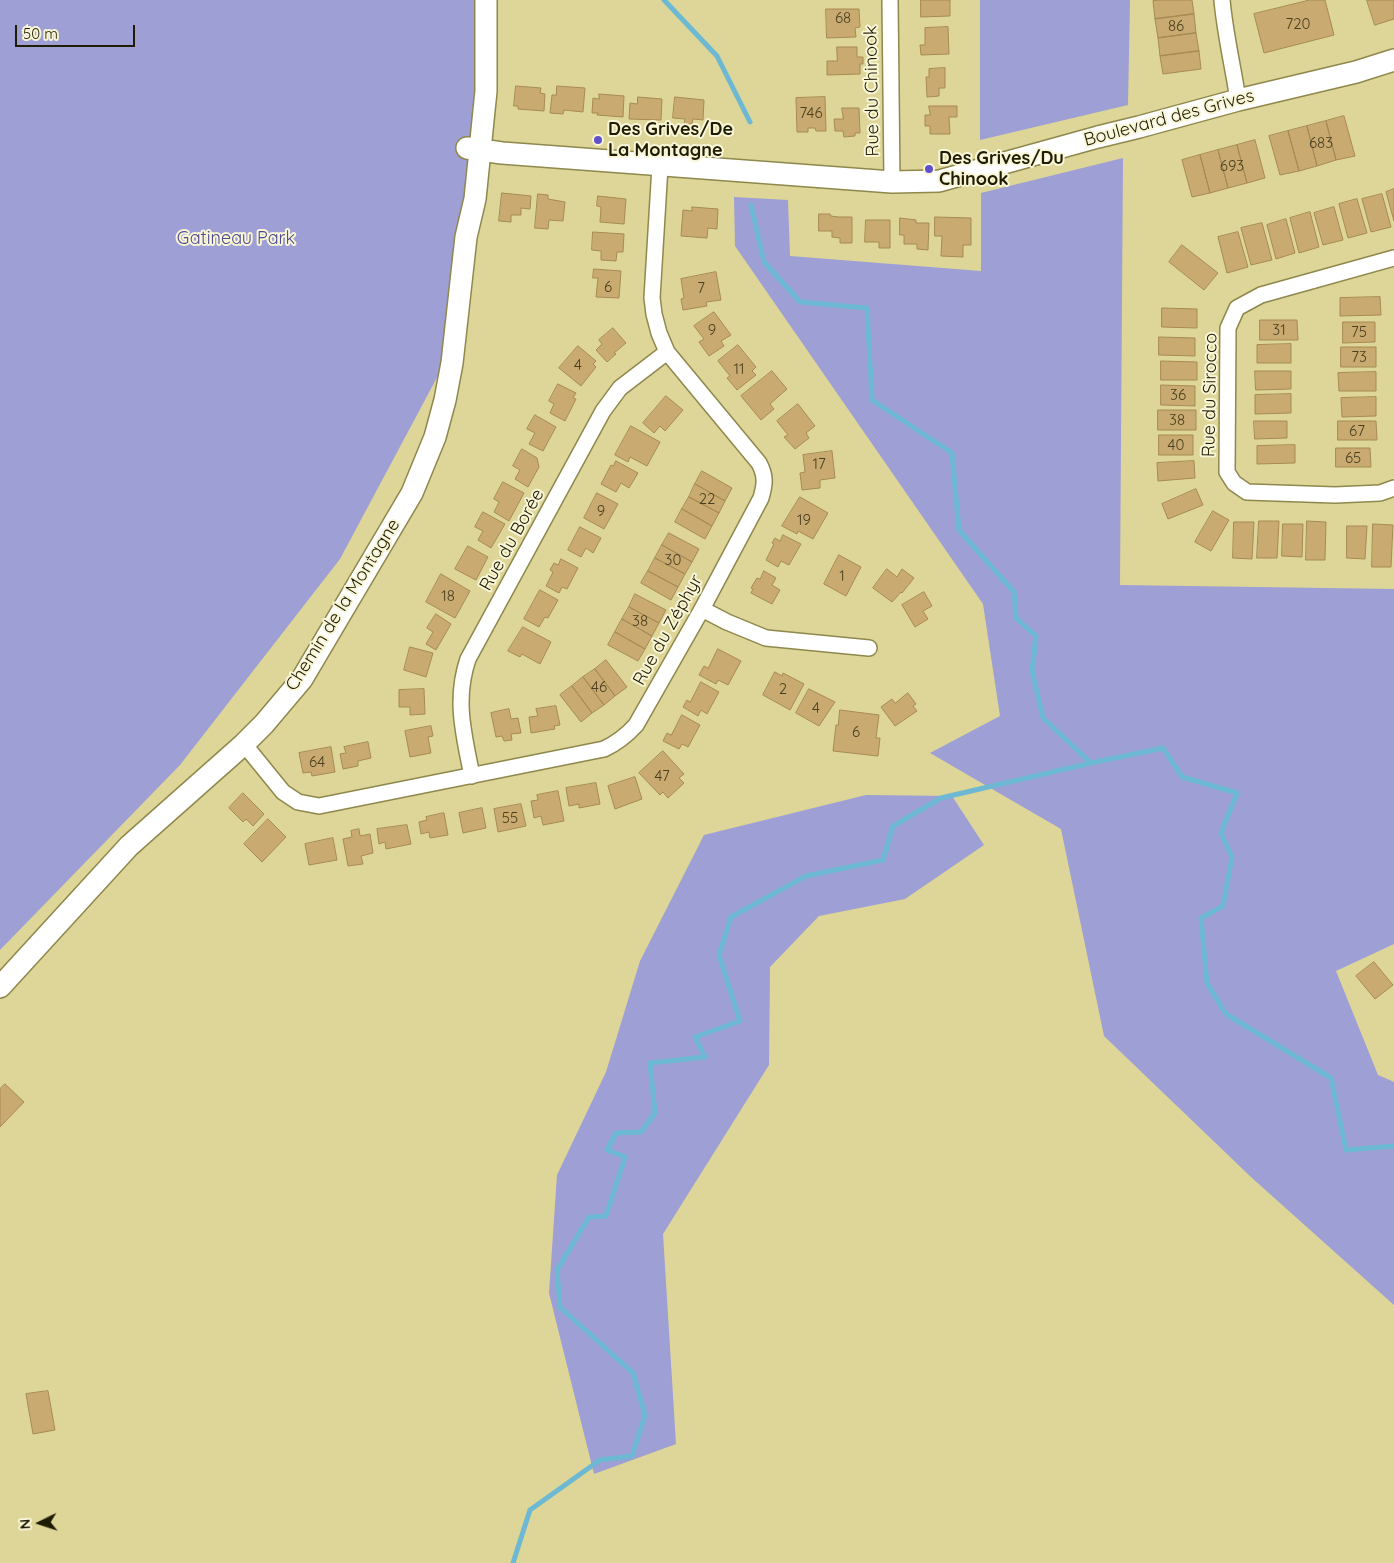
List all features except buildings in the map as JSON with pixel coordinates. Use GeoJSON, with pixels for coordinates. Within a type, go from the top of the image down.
{"type":"FeatureCollection","features":[{"type":"Feature","properties":{"kind":"street","name":"Rue du Chinook"},"geometry":{"type":"LineString","coordinates":[[890,0],[892,182]]}},
{"type":"Feature","properties":{"kind":"street"},"geometry":{"type":"LineString","coordinates":[[1222,0],[1238,100]]}},
{"type":"Feature","properties":{"kind":"street","name":"Chemin de la Montagne"},"geometry":{"type":"LineString","coordinates":[[0,987],[129,846],[244,744],[264,724],[302,679],[393,525],[421,473],[435,438],[445,400],[458,326],[466,236],[475,199],[474,148],[486,91],[486,5]]}},
{"type":"Feature","properties":{"kind":"street","name":"Boulevard des Grives"},"geometry":{"type":"LineString","coordinates":[[474,148],[502,153],[660,166],[892,182],[939,181],[1238,100],[1356,72],[1394,60]]}},
{"type":"Feature","properties":{"kind":"street","name":"Rue du Zéphyr"},"geometry":{"type":"LineString","coordinates":[[244,744],[283,792],[298,802],[319,806],[604,749],[625,737],[636,725],[702,609],[761,498],[765,480],[763,471],[758,463],[667,352],[659,333],[652,298],[660,166]]}},
{"type":"Feature","properties":{"kind":"street","name":"Rue du Sirocco"},"geometry":{"type":"LineString","coordinates":[[1394,258],[1261,295],[1237,308],[1228,328],[1227,472],[1234,483],[1247,492],[1335,495],[1380,493],[1394,488]]}},
{"type":"Feature","properties":{"kind":"street","name":"Rue du Borée"},"geometry":{"type":"LineString","coordinates":[[472,776],[460,704],[463,674],[468,659],[603,411],[620,388],[667,352]]}},
{"type":"Feature","properties":{"kind":"street"},"geometry":{"type":"LineString","coordinates":[[702,609],[727,622],[766,638],[869,648]]}},
{"type":"Feature","properties":{"kind":"green space","name":"Gatineau Park"},"geometry":{"type":"Polygon","coordinates":[[[0,0],[498,0],[464,327],[340,559],[180,765],[0,950],[0,0]]]}},
{"type":"Feature","properties":{"kind":"green space"},"geometry":{"type":"Polygon","coordinates":[[[980,0],[1130,0],[1128,105],[980,140],[980,0]]]}},
{"type":"Feature","properties":{"kind":"green space"},"geometry":{"type":"Polygon","coordinates":[[[1123,158],[1120,585],[1394,589],[1394,944],[1336,971],[1378,1075],[1394,1082],[1394,1305],[1252,1178],[1104,1036],[1061,829],[930,753],[1000,716],[983,604],[735,246],[734,197],[788,200],[790,256],[981,271],[981,193],[1123,158]]]}},
{"type":"Feature","properties":{"kind":"green space"},"geometry":{"type":"Polygon","coordinates":[[[866,795],[952,796],[984,845],[905,899],[819,916],[770,967],[769,1065],[663,1234],[676,1444],[594,1474],[549,1293],[557,1175],[606,1072],[640,961],[704,835],[866,795]]]}},
{"type":"Feature","properties":{"kind":"waterway"},"geometry":{"type":"LineString","coordinates":[[664,0],[717,56],[750,122]]}},
{"type":"Feature","properties":{"kind":"waterway"},"geometry":{"type":"LineString","coordinates":[[751,205],[764,262],[800,302],[867,308],[872,400],[952,453],[959,530],[1014,592],[1016,618],[1036,636],[1032,671],[1043,718],[1091,763]]}},
{"type":"Feature","properties":{"kind":"waterway"},"geometry":{"type":"LineString","coordinates":[[513,1563],[530,1510],[600,1460],[632,1456],[645,1415],[633,1373],[560,1307],[557,1270],[589,1217],[606,1216],[625,1157],[607,1150],[616,1133],[641,1132],[655,1113],[650,1063],[705,1057],[695,1037],[740,1021],[719,955],[731,917],[806,876],[883,860],[893,826],[941,798],[1163,748],[1182,777],[1237,793],[1221,833],[1232,857],[1223,906],[1201,918],[1207,983],[1226,1014],[1331,1078],[1346,1150],[1394,1146]]}},
{"type":"Feature","properties":{"kind":"place","name":"Des Grives/De La Montagne"},"geometry":{"type":"Point","coordinates":[598,140]}},
{"type":"Feature","properties":{"kind":"place","name":"Des Grives/Du Chinook"},"geometry":{"type":"Point","coordinates":[929,169]}}]}
